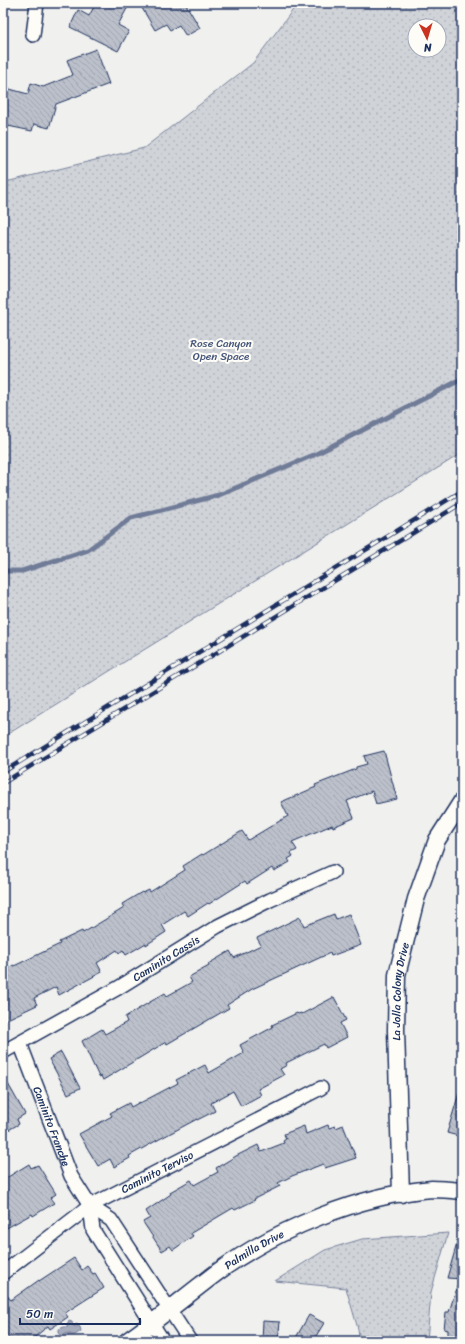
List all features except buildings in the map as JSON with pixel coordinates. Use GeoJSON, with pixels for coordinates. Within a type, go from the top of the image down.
{"type":"FeatureCollection","features":[{"type":"Feature","properties":{"kind":"street"},"geometry":{"type":"LineString","coordinates":[[33,36],[37,3]]}},
{"type":"Feature","properties":{"kind":"street","name":"La Jolla Colony Drive"},"geometry":{"type":"LineString","coordinates":[[401,1194],[396,1030],[397,975],[416,899],[437,840],[462,801]]}},
{"type":"Feature","properties":{"kind":"street","name":"Caminito Cassis"},"geometry":{"type":"LineString","coordinates":[[3,1052],[118,988],[218,926],[270,900],[333,872]]}},
{"type":"Feature","properties":{"kind":"street","name":"Caminito Franche"},"geometry":{"type":"LineString","coordinates":[[20,1043],[71,1176],[90,1206],[111,1220],[190,1341]]}},
{"type":"Feature","properties":{"kind":"street","name":"Caminito Terviso"},"geometry":{"type":"LineString","coordinates":[[3,1273],[90,1206],[321,1088]]}},
{"type":"Feature","properties":{"kind":"street","name":"Palmilla Drive"},"geometry":{"type":"LineString","coordinates":[[127,1341],[152,1324],[220,1271],[266,1242],[308,1221],[371,1200],[401,1194],[432,1189],[462,1191]]}},
{"type":"Feature","properties":{"kind":"street","name":"Caminito Franche"},"geometry":{"type":"LineString","coordinates":[[90,1206],[93,1230],[163,1341]]}},
{"type":"Feature","properties":{"kind":"green space","name":"Rose Canyon Open Space"},"geometry":{"type":"Polygon","coordinates":[[[298,3],[462,3],[462,453],[3,737],[3,181],[10,181],[144,148],[253,63],[298,3]]]}},
{"type":"Feature","properties":{"kind":"green space"},"geometry":{"type":"Polygon","coordinates":[[[448,1233],[431,1292],[427,1341],[360,1341],[346,1288],[275,1281],[325,1250],[362,1239],[448,1233]]]}},
{"type":"Feature","properties":{"kind":"water"},"geometry":{"type":"Polygon","coordinates":[[[69,1321],[72,1322],[73,1326],[77,1324],[81,1331],[75,1335],[61,1335],[59,1333],[59,1329],[68,1327],[67,1325],[69,1321]]]}},
{"type":"Feature","properties":{"kind":"waterway"},"geometry":{"type":"LineString","coordinates":[[3,571],[22,571],[88,550],[131,518],[219,495],[316,454],[462,379]]}},
{"type":"Feature","properties":{"kind":"railway"},"geometry":{"type":"LineString","coordinates":[[3,772],[462,491]]}},
{"type":"Feature","properties":{"kind":"railway"},"geometry":{"type":"LineString","coordinates":[[3,783],[462,503]]}}]}
